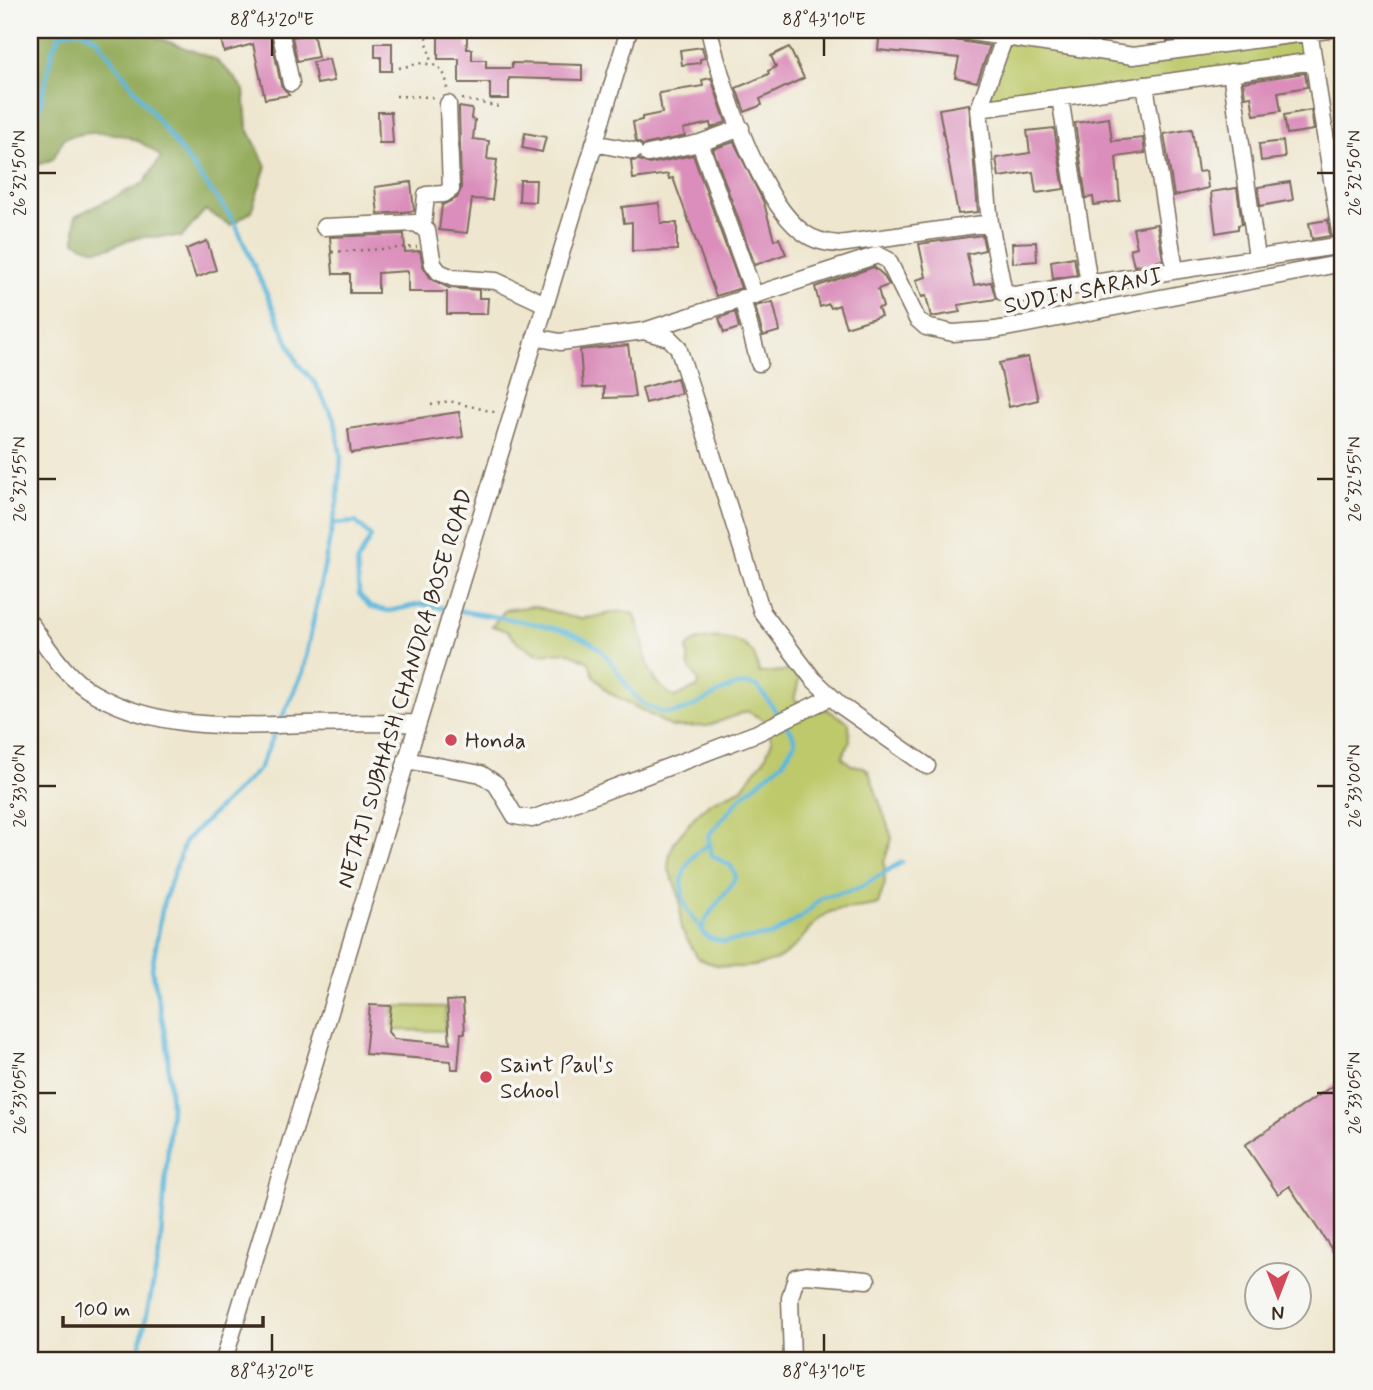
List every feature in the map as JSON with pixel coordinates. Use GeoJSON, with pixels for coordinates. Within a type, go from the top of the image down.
{"type":"FeatureCollection","features":[{"type":"Feature","properties":{"kind":"street"},"geometry":{"type":"LineString","coordinates":[[280,30],[291,83]]}},
{"type":"Feature","properties":{"kind":"street","name":"NETAJI SUBHASH CHANDRA BOSE ROAD"},"geometry":{"type":"LineString","coordinates":[[224,1360],[629,30]]}},
{"type":"Feature","properties":{"kind":"street"},"geometry":{"type":"LineString","coordinates":[[709,30],[721,82],[768,186],[782,210],[813,239],[839,244],[867,242],[990,223]]}},
{"type":"Feature","properties":{"kind":"street"},"geometry":{"type":"LineString","coordinates":[[956,30],[1133,57],[1328,30]]}},
{"type":"Feature","properties":{"kind":"street"},"geometry":{"type":"LineString","coordinates":[[1310,31],[1343,263]]}},
{"type":"Feature","properties":{"kind":"street"},"geometry":{"type":"LineString","coordinates":[[1005,36],[979,109],[990,223],[1004,293],[1015,295],[1341,245]]}},
{"type":"Feature","properties":{"kind":"street"},"geometry":{"type":"LineString","coordinates":[[979,109],[1314,61]]}},
{"type":"Feature","properties":{"kind":"street"},"geometry":{"type":"LineString","coordinates":[[1231,72],[1257,258]]}},
{"type":"Feature","properties":{"kind":"street"},"geometry":{"type":"LineString","coordinates":[[1144,85],[1175,270]]}},
{"type":"Feature","properties":{"kind":"street"},"geometry":{"type":"LineString","coordinates":[[1060,97],[1089,284]]}},
{"type":"Feature","properties":{"kind":"street"},"geometry":{"type":"LineString","coordinates":[[448,104],[452,189],[444,194],[426,195],[423,225],[433,264],[439,272],[453,278],[496,281],[545,304]]}},
{"type":"Feature","properties":{"kind":"street"},"geometry":{"type":"LineString","coordinates":[[594,144],[641,152],[700,144],[741,128]]}},
{"type":"Feature","properties":{"kind":"street"},"geometry":{"type":"LineString","coordinates":[[700,144],[748,296],[759,363]]}},
{"type":"Feature","properties":{"kind":"street"},"geometry":{"type":"LineString","coordinates":[[324,227],[403,222],[423,225]]}},
{"type":"Feature","properties":{"kind":"street","name":"SUDIN SARANI"},"geometry":{"type":"LineString","coordinates":[[748,296],[881,255],[888,260],[916,319],[937,331],[953,333],[995,330],[1343,263]]}},
{"type":"Feature","properties":{"kind":"street"},"geometry":{"type":"LineString","coordinates":[[535,337],[560,342],[644,331],[748,296]]}},
{"type":"Feature","properties":{"kind":"street"},"geometry":{"type":"LineString","coordinates":[[670,323],[762,612],[813,679],[831,697],[871,730],[927,765]]}},
{"type":"Feature","properties":{"kind":"street"},"geometry":{"type":"LineString","coordinates":[[644,331],[669,338],[678,347]]}},
{"type":"Feature","properties":{"kind":"street"},"geometry":{"type":"LineString","coordinates":[[30,623],[74,678],[93,694],[157,719],[189,724],[247,726],[418,723]]}},
{"type":"Feature","properties":{"kind":"street"},"geometry":{"type":"LineString","coordinates":[[405,760],[481,774],[496,784],[515,816],[532,819],[783,722],[831,697]]}},
{"type":"Feature","properties":{"kind":"street"},"geometry":{"type":"LineString","coordinates":[[792,1360],[790,1298],[796,1277],[806,1275],[867,1280]]}},
{"type":"Feature","properties":{"kind":"path"},"geometry":{"type":"LineString","coordinates":[[425,30],[431,63]]}},
{"type":"Feature","properties":{"kind":"path"},"geometry":{"type":"LineString","coordinates":[[399,68],[431,63],[438,65],[446,78],[448,104]]}},
{"type":"Feature","properties":{"kind":"path"},"geometry":{"type":"LineString","coordinates":[[332,252],[430,246]]}},
{"type":"Feature","properties":{"kind":"path"},"geometry":{"type":"LineString","coordinates":[[431,405],[449,401],[511,416]]}},
{"type":"Feature","properties":{"kind":"green space"},"geometry":{"type":"Polygon","coordinates":[[[31,30],[149,30],[158,38],[215,59],[244,90],[247,127],[266,166],[251,212],[230,225],[205,210],[182,237],[142,237],[99,250],[75,241],[75,216],[144,183],[161,157],[150,148],[127,137],[90,133],[64,138],[53,159],[30,168],[31,30]]]}},
{"type":"Feature","properties":{"kind":"green space"},"geometry":{"type":"Polygon","coordinates":[[[1310,31],[1314,61],[979,109],[1005,36],[1133,56],[1310,31]]]}},
{"type":"Feature","properties":{"kind":"green space"},"geometry":{"type":"Polygon","coordinates":[[[532,606],[580,618],[614,612],[634,614],[649,668],[654,678],[674,697],[698,687],[699,681],[689,667],[687,648],[701,639],[729,639],[746,646],[755,657],[759,673],[797,670],[799,680],[794,700],[828,710],[849,723],[850,741],[842,757],[851,765],[864,767],[869,772],[892,838],[884,862],[885,883],[878,904],[840,909],[824,915],[791,950],[771,962],[733,967],[698,958],[681,929],[680,898],[668,867],[670,853],[675,841],[697,814],[711,802],[741,789],[765,758],[772,741],[764,720],[747,711],[708,726],[672,727],[608,692],[594,676],[589,662],[568,652],[538,654],[518,643],[507,631],[492,626],[505,610],[532,606]]]}},
{"type":"Feature","properties":{"kind":"green space"},"geometry":{"type":"Polygon","coordinates":[[[393,1006],[446,1007],[445,1031],[393,1030],[393,1006]]]}},
{"type":"Feature","properties":{"kind":"building"},"geometry":{"type":"Polygon","coordinates":[[[219,30],[270,30],[281,85],[289,95],[265,99],[253,44],[224,52],[219,30]]]}},
{"type":"Feature","properties":{"kind":"building"},"geometry":{"type":"Polygon","coordinates":[[[438,30],[467,30],[467,49],[472,49],[472,60],[486,60],[486,68],[512,68],[512,63],[582,65],[582,80],[509,78],[509,99],[490,99],[490,83],[459,83],[459,59],[438,59],[438,30]]]}},
{"type":"Feature","properties":{"kind":"building"},"geometry":{"type":"Polygon","coordinates":[[[880,30],[917,30],[917,34],[990,46],[977,82],[955,77],[959,58],[878,50],[880,30]]]}},
{"type":"Feature","properties":{"kind":"building"},"geometry":{"type":"Polygon","coordinates":[[[1165,30],[1207,30],[1208,35],[1167,41],[1165,30]]]}},
{"type":"Feature","properties":{"kind":"building"},"geometry":{"type":"Polygon","coordinates":[[[313,33],[318,57],[297,61],[292,37],[313,33]]]}},
{"type":"Feature","properties":{"kind":"building"},"geometry":{"type":"Polygon","coordinates":[[[375,43],[392,43],[392,71],[381,71],[381,57],[375,57],[375,43]]]}},
{"type":"Feature","properties":{"kind":"building"},"geometry":{"type":"Polygon","coordinates":[[[702,47],[705,58],[700,59],[700,63],[682,65],[680,50],[702,47]]]}},
{"type":"Feature","properties":{"kind":"building"},"geometry":{"type":"Polygon","coordinates":[[[789,47],[804,78],[760,99],[762,105],[745,112],[736,88],[769,74],[768,71],[776,67],[771,56],[789,47]]]}},
{"type":"Feature","properties":{"kind":"building"},"geometry":{"type":"Polygon","coordinates":[[[329,59],[334,81],[317,84],[313,62],[329,59]]]}},
{"type":"Feature","properties":{"kind":"building"},"geometry":{"type":"Polygon","coordinates":[[[1305,73],[1307,87],[1278,92],[1281,111],[1254,115],[1251,96],[1245,97],[1243,82],[1305,73]]]}},
{"type":"Feature","properties":{"kind":"building"},"geometry":{"type":"Polygon","coordinates":[[[711,78],[726,122],[711,128],[710,123],[683,129],[685,136],[643,145],[636,141],[633,122],[642,120],[642,117],[662,113],[659,93],[703,86],[702,80],[711,78]]]}},
{"type":"Feature","properties":{"kind":"building"},"geometry":{"type":"Polygon","coordinates":[[[969,104],[978,212],[958,214],[939,109],[969,104]]]}},
{"type":"Feature","properties":{"kind":"building"},"geometry":{"type":"Polygon","coordinates":[[[459,107],[472,109],[471,119],[475,120],[473,139],[489,141],[487,159],[497,160],[492,200],[472,199],[467,233],[439,230],[442,205],[457,198],[461,189],[459,107]]]}},
{"type":"Feature","properties":{"kind":"building"},"geometry":{"type":"Polygon","coordinates":[[[1311,110],[1314,130],[1287,134],[1284,115],[1311,110]]]}},
{"type":"Feature","properties":{"kind":"building"},"geometry":{"type":"Polygon","coordinates":[[[378,112],[391,112],[393,143],[379,143],[378,112]]]}},
{"type":"Feature","properties":{"kind":"building"},"geometry":{"type":"Polygon","coordinates":[[[1109,118],[1112,141],[1143,138],[1145,153],[1116,157],[1120,201],[1094,205],[1093,197],[1086,198],[1075,123],[1109,118]]]}},
{"type":"Feature","properties":{"kind":"building"},"geometry":{"type":"Polygon","coordinates":[[[1054,128],[1064,189],[1036,193],[1033,172],[999,177],[996,158],[1030,153],[1027,131],[1054,128]]]}},
{"type":"Feature","properties":{"kind":"building"},"geometry":{"type":"Polygon","coordinates":[[[1192,129],[1198,172],[1206,171],[1208,188],[1174,196],[1164,134],[1192,129]]]}},
{"type":"Feature","properties":{"kind":"building"},"geometry":{"type":"Polygon","coordinates":[[[525,133],[546,137],[542,152],[522,148],[525,133]]]}},
{"type":"Feature","properties":{"kind":"building"},"geometry":{"type":"Polygon","coordinates":[[[1283,141],[1285,158],[1261,161],[1259,144],[1283,141]]]}},
{"type":"Feature","properties":{"kind":"building"},"geometry":{"type":"Polygon","coordinates":[[[734,142],[764,203],[774,240],[779,238],[786,254],[755,265],[713,149],[734,142]]]}},
{"type":"Feature","properties":{"kind":"building"},"geometry":{"type":"Polygon","coordinates":[[[693,155],[741,288],[716,296],[673,178],[669,179],[668,174],[633,179],[631,161],[639,160],[650,164],[693,155]]]}},
{"type":"Feature","properties":{"kind":"building"},"geometry":{"type":"Polygon","coordinates":[[[520,180],[536,180],[535,202],[519,201],[520,180]]]}},
{"type":"Feature","properties":{"kind":"building"},"geometry":{"type":"Polygon","coordinates":[[[411,182],[414,211],[378,214],[375,187],[411,182]]]}},
{"type":"Feature","properties":{"kind":"building"},"geometry":{"type":"Polygon","coordinates":[[[1290,182],[1293,200],[1260,206],[1258,187],[1290,182]]]}},
{"type":"Feature","properties":{"kind":"building"},"geometry":{"type":"Polygon","coordinates":[[[1237,188],[1242,224],[1238,225],[1238,229],[1216,233],[1211,192],[1237,188]]]}},
{"type":"Feature","properties":{"kind":"building"},"geometry":{"type":"Polygon","coordinates":[[[659,203],[661,223],[677,223],[677,250],[632,251],[632,222],[624,223],[622,207],[659,203]]]}},
{"type":"Feature","properties":{"kind":"building"},"geometry":{"type":"Polygon","coordinates":[[[1328,220],[1330,236],[1312,239],[1309,223],[1328,220]]]}},
{"type":"Feature","properties":{"kind":"building"},"geometry":{"type":"Polygon","coordinates":[[[1157,224],[1163,260],[1134,266],[1130,249],[1137,247],[1133,228],[1157,224]]]}},
{"type":"Feature","properties":{"kind":"building"},"geometry":{"type":"Polygon","coordinates":[[[404,234],[405,252],[420,251],[423,266],[431,279],[449,288],[479,290],[479,298],[488,298],[487,314],[447,314],[447,292],[408,292],[408,271],[378,273],[378,293],[350,293],[350,274],[333,274],[330,237],[404,234]]]}},
{"type":"Feature","properties":{"kind":"building"},"geometry":{"type":"Polygon","coordinates":[[[982,235],[985,250],[967,254],[974,285],[991,282],[996,299],[958,305],[960,312],[931,317],[926,296],[922,297],[916,280],[926,277],[919,244],[982,235]]]}},
{"type":"Feature","properties":{"kind":"building"},"geometry":{"type":"Polygon","coordinates":[[[207,241],[216,270],[196,278],[186,249],[207,241]]]}},
{"type":"Feature","properties":{"kind":"building"},"geometry":{"type":"Polygon","coordinates":[[[1036,242],[1037,261],[1013,263],[1012,243],[1036,242]]]}},
{"type":"Feature","properties":{"kind":"building"},"geometry":{"type":"Polygon","coordinates":[[[1074,257],[1077,275],[1053,279],[1051,261],[1074,257]]]}},
{"type":"Feature","properties":{"kind":"building"},"geometry":{"type":"Polygon","coordinates":[[[874,267],[889,285],[878,289],[883,307],[878,308],[881,316],[846,327],[839,305],[831,308],[829,304],[820,307],[815,287],[874,267]]]}},
{"type":"Feature","properties":{"kind":"building"},"geometry":{"type":"Polygon","coordinates":[[[773,302],[780,331],[763,336],[755,306],[773,302]]]}},
{"type":"Feature","properties":{"kind":"building"},"geometry":{"type":"Polygon","coordinates":[[[735,312],[739,328],[724,333],[719,318],[735,312]]]}},
{"type":"Feature","properties":{"kind":"building"},"geometry":{"type":"Polygon","coordinates":[[[628,345],[635,397],[604,398],[604,387],[583,388],[580,350],[628,345]]]}},
{"type":"Feature","properties":{"kind":"building"},"geometry":{"type":"Polygon","coordinates":[[[1028,357],[1038,400],[1009,407],[999,363],[1028,357]]]}},
{"type":"Feature","properties":{"kind":"building"},"geometry":{"type":"Polygon","coordinates":[[[677,378],[681,393],[646,403],[642,388],[677,378]]]}},
{"type":"Feature","properties":{"kind":"building"},"geometry":{"type":"Polygon","coordinates":[[[459,412],[463,437],[351,453],[348,429],[459,412]]]}},
{"type":"Feature","properties":{"kind":"building"},"geometry":{"type":"Polygon","coordinates":[[[463,1000],[465,1033],[461,1033],[458,1069],[452,1069],[451,1061],[365,1054],[370,1005],[391,1006],[388,1032],[394,1039],[450,1044],[447,1001],[463,1000]]]}},
{"type":"Feature","properties":{"kind":"building"},"geometry":{"type":"Polygon","coordinates":[[[1343,1079],[1343,1266],[1289,1186],[1278,1194],[1245,1145],[1343,1079]]]}},
{"type":"Feature","properties":{"kind":"waterway"},"geometry":{"type":"LineString","coordinates":[[30,132],[36,123],[53,48],[61,33],[77,30]]}},
{"type":"Feature","properties":{"kind":"waterway"},"geometry":{"type":"LineString","coordinates":[[80,30],[96,38],[234,221],[298,364],[315,383],[335,421],[341,457],[338,498],[303,672],[280,722]]}},
{"type":"Feature","properties":{"kind":"waterway"},"geometry":{"type":"LineString","coordinates":[[332,524],[356,522],[371,537],[357,562],[359,594],[370,607],[389,611],[422,604],[448,609]]}},
{"type":"Feature","properties":{"kind":"waterway"},"geometry":{"type":"LineString","coordinates":[[456,610],[549,627],[584,639],[604,654],[638,699],[658,711],[671,713],[684,710],[734,686],[746,684],[758,687],[792,733],[795,742],[783,762],[741,797],[708,836],[712,855],[731,866],[736,877],[706,919],[702,932],[709,938],[725,942],[772,935],[804,915],[822,897],[857,889],[902,862]]}},
{"type":"Feature","properties":{"kind":"waterway"},"geometry":{"type":"LineString","coordinates":[[137,1360],[160,1251],[171,1107],[167,1043],[152,968],[163,904],[185,841],[259,769],[276,730]]}},
{"type":"Feature","properties":{"kind":"waterway"},"geometry":{"type":"LineString","coordinates":[[701,928],[686,906],[682,884],[689,862],[708,845]]}},
{"type":"Feature","properties":{"kind":"place","name":"Honda"},"geometry":{"type":"Point","coordinates":[451,740]}},
{"type":"Feature","properties":{"kind":"place","name":"Saint Paul's School"},"geometry":{"type":"Point","coordinates":[486,1077]}}]}
